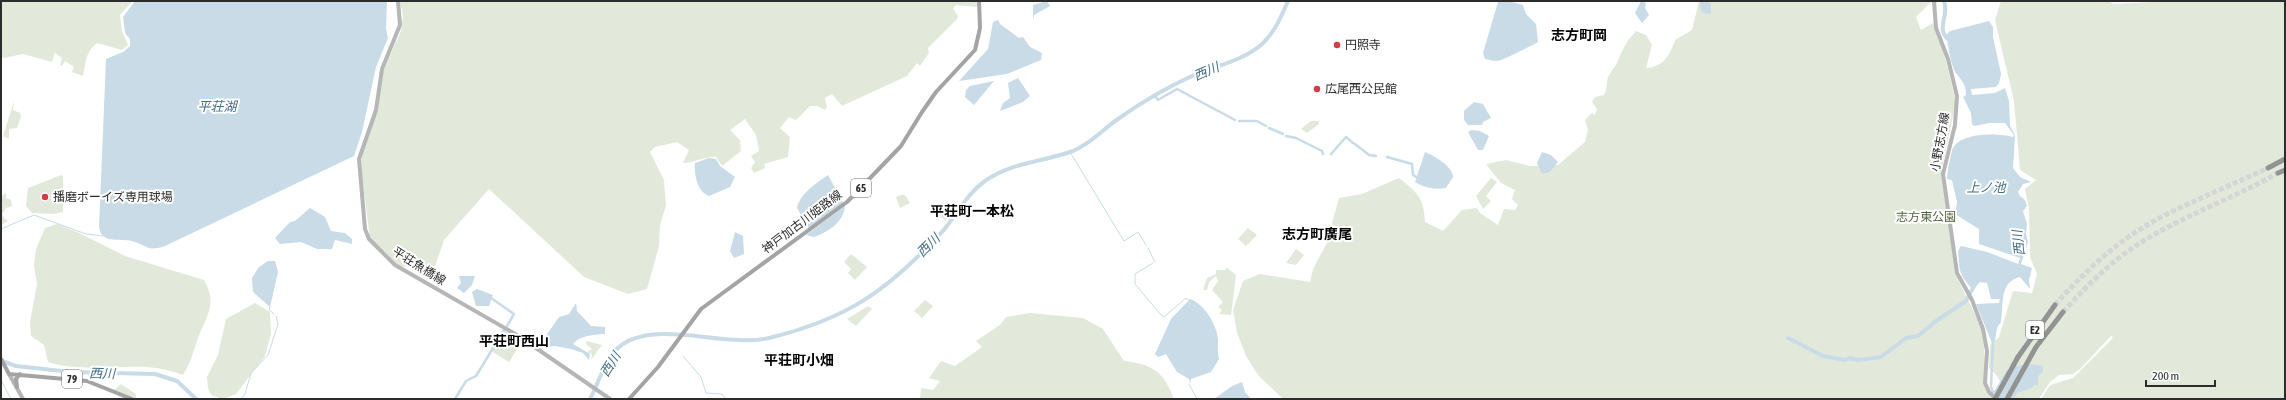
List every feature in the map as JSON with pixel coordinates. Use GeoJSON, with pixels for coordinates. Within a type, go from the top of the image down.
{"type":"FeatureCollection","features":[{"type":"Feature","properties":{"kind":"highway"},"geometry":{"type":"LineString","coordinates":[[2268,168],[2285,159]]}},
{"type":"Feature","properties":{"kind":"highway"},"geometry":{"type":"LineString","coordinates":[[2278,173],[2285,170]]}},
{"type":"Feature","properties":{"kind":"highway","name":"E2"},"geometry":{"type":"LineString","coordinates":[[1996,399],[2018,357],[2055,305]]}},
{"type":"Feature","properties":{"kind":"highway","name":"E2"},"geometry":{"type":"LineString","coordinates":[[2007,399],[2027,362],[2063,312]]}},
{"type":"Feature","properties":{"kind":"main road","name":"平荘魚橋線"},"geometry":{"type":"LineString","coordinates":[[398,1],[400,25],[382,69],[376,110],[359,159],[365,229],[369,240],[395,265],[517,335],[610,399]]}},
{"type":"Feature","properties":{"kind":"main road","name":"神戸加古川姫路線"},"geometry":{"type":"LineString","coordinates":[[629,399],[658,367],[694,316],[711,300],[847,202],[901,146],[936,92],[975,50],[980,28],[979,1]]}},
{"type":"Feature","properties":{"kind":"main road","name":"小野志方線"},"geometry":{"type":"LineString","coordinates":[[1934,1],[1936,28],[1948,59],[1957,96],[1955,125],[1943,174],[1957,273],[1972,300],[1983,329],[1987,350],[1985,383],[1989,392],[1996,399]]}},
{"type":"Feature","properties":{"kind":"main road"},"geometry":{"type":"LineString","coordinates":[[1,359],[23,399]]}},
{"type":"Feature","properties":{"kind":"main road","name":"79"},"geometry":{"type":"LineString","coordinates":[[9,374],[92,382],[132,399]]}},
{"type":"Feature","properties":{"kind":"main road"},"geometry":{"type":"LineString","coordinates":[[17,387],[16,379],[20,374]]}},
{"type":"Feature","properties":{"kind":"green space"},"geometry":{"type":"Polygon","coordinates":[[[1,1],[133,1],[120,15],[122,31],[128,45],[122,50],[97,43],[88,54],[83,76],[72,72],[74,67],[65,61],[62,66],[60,65],[62,58],[55,53],[52,62],[23,54],[4,58],[1,57],[1,1]]]}},
{"type":"Feature","properties":{"kind":"green space"},"geometry":{"type":"Polygon","coordinates":[[[400,1],[977,1],[977,7],[956,5],[953,8],[958,16],[957,19],[928,48],[929,53],[920,66],[917,63],[907,76],[842,106],[832,94],[825,98],[827,107],[825,110],[817,106],[810,106],[796,120],[789,117],[780,128],[790,137],[788,157],[764,164],[765,168],[754,173],[751,168],[755,162],[751,156],[759,151],[756,135],[745,119],[730,130],[740,140],[741,151],[722,166],[716,157],[683,163],[689,150],[677,142],[655,147],[650,152],[664,180],[666,206],[660,225],[659,246],[647,289],[628,294],[584,277],[489,189],[444,240],[435,266],[426,269],[417,265],[400,267],[370,239],[361,167],[362,153],[375,116],[383,71],[401,31],[403,16],[400,1]]]}},
{"type":"Feature","properties":{"kind":"green space","name":"志方東公園"},"geometry":{"type":"Polygon","coordinates":[[[1699,1],[1932,1],[1916,17],[1921,30],[1933,23],[1943,49],[1956,102],[1942,168],[1955,273],[1981,327],[1984,340],[1985,386],[1992,399],[1283,399],[1258,375],[1246,356],[1237,333],[1233,310],[1243,281],[1260,274],[1310,282],[1313,269],[1334,230],[1332,223],[1339,198],[1362,194],[1399,178],[1411,187],[1421,201],[1425,222],[1443,231],[1462,210],[1477,208],[1480,213],[1498,225],[1504,209],[1515,210],[1518,205],[1512,199],[1515,190],[1501,183],[1486,164],[1506,160],[1530,166],[1558,165],[1585,142],[1588,130],[1585,120],[1592,113],[1595,115],[1597,109],[1592,102],[1595,97],[1604,95],[1608,77],[1632,35],[1636,31],[1646,35],[1652,45],[1646,68],[1662,63],[1671,51],[1675,40],[1692,30],[1699,1]]]}},
{"type":"Feature","properties":{"kind":"green space"},"geometry":{"type":"Polygon","coordinates":[[[2001,1],[2109,1],[2113,4],[2173,1],[2285,1],[2285,399],[2041,399],[2050,385],[2073,378],[2113,338],[2111,336],[2080,369],[2073,374],[2059,375],[2050,382],[2039,399],[2009,399],[2006,395],[1999,379],[1989,368],[1990,345],[1999,337],[2013,291],[2032,293],[2037,274],[2030,257],[2029,209],[2025,189],[2036,180],[2020,170],[2014,101],[1995,20],[2001,1]]]}},
{"type":"Feature","properties":{"kind":"green space"},"geometry":{"type":"Polygon","coordinates":[[[14,101],[13,110],[20,113],[21,117],[17,128],[9,129],[9,139],[3,136],[14,101]]]}},
{"type":"Feature","properties":{"kind":"green space"},"geometry":{"type":"Polygon","coordinates":[[[1311,121],[1319,121],[1319,124],[1307,133],[1301,129],[1311,121]]]}},
{"type":"Feature","properties":{"kind":"green space","name":"播磨ボーイズ専用球場"},"geometry":{"type":"Polygon","coordinates":[[[61,175],[63,176],[63,212],[53,214],[32,213],[26,206],[28,188],[61,175]]]}},
{"type":"Feature","properties":{"kind":"green space"},"geometry":{"type":"Polygon","coordinates":[[[1491,178],[1497,182],[1486,196],[1491,201],[1483,209],[1476,196],[1491,178]]]}},
{"type":"Feature","properties":{"kind":"green space"},"geometry":{"type":"Polygon","coordinates":[[[6,193],[6,198],[11,200],[12,206],[6,208],[2,214],[8,221],[1,225],[1,196],[6,193]]]}},
{"type":"Feature","properties":{"kind":"green space"},"geometry":{"type":"Polygon","coordinates":[[[905,195],[910,203],[900,208],[896,197],[905,195]]]}},
{"type":"Feature","properties":{"kind":"green space"},"geometry":{"type":"Polygon","coordinates":[[[943,205],[952,211],[946,221],[935,212],[943,205]]]}},
{"type":"Feature","properties":{"kind":"green space"},"geometry":{"type":"Polygon","coordinates":[[[57,224],[79,233],[125,256],[204,280],[210,298],[209,312],[199,335],[191,360],[183,375],[150,367],[98,368],[65,366],[48,362],[44,345],[31,336],[30,322],[37,284],[34,265],[36,249],[45,228],[57,224]]]}},
{"type":"Feature","properties":{"kind":"green space"},"geometry":{"type":"Polygon","coordinates":[[[1248,228],[1257,235],[1246,246],[1238,239],[1248,228]]]}},
{"type":"Feature","properties":{"kind":"green space"},"geometry":{"type":"Polygon","coordinates":[[[1296,249],[1304,255],[1296,265],[1286,263],[1296,249]]]}},
{"type":"Feature","properties":{"kind":"green space"},"geometry":{"type":"Polygon","coordinates":[[[851,254],[867,267],[855,280],[848,273],[851,269],[844,262],[851,254]]]}},
{"type":"Feature","properties":{"kind":"green space"},"geometry":{"type":"Polygon","coordinates":[[[1226,267],[1236,275],[1231,315],[1219,314],[1222,310],[1218,307],[1223,302],[1212,290],[1218,281],[1216,276],[1209,282],[1207,290],[1203,290],[1207,278],[1216,274],[1216,270],[1226,270],[1226,267]]]}},
{"type":"Feature","properties":{"kind":"green space"},"geometry":{"type":"Polygon","coordinates":[[[925,300],[933,306],[922,318],[914,311],[925,300]]]}},
{"type":"Feature","properties":{"kind":"green space"},"geometry":{"type":"Polygon","coordinates":[[[255,303],[270,312],[271,334],[265,356],[236,394],[223,399],[211,395],[208,388],[207,377],[218,355],[226,319],[255,303]]]}},
{"type":"Feature","properties":{"kind":"green space"},"geometry":{"type":"Polygon","coordinates":[[[868,306],[872,309],[856,326],[847,319],[868,306]]]}},
{"type":"Feature","properties":{"kind":"green space"},"geometry":{"type":"Polygon","coordinates":[[[1030,313],[1083,318],[1103,329],[1124,361],[1134,362],[1150,367],[1156,371],[1162,376],[1174,399],[920,399],[921,388],[933,390],[940,381],[929,378],[941,361],[955,366],[982,347],[976,341],[1000,325],[1006,317],[1030,313]]]}},
{"type":"Feature","properties":{"kind":"green space"},"geometry":{"type":"Polygon","coordinates":[[[505,329],[523,340],[509,362],[491,351],[505,329]]]}},
{"type":"Feature","properties":{"kind":"green space"},"geometry":{"type":"Polygon","coordinates":[[[587,341],[602,345],[591,360],[592,354],[587,352],[592,349],[586,344],[587,341]]]}},
{"type":"Feature","properties":{"kind":"green space"},"geometry":{"type":"Polygon","coordinates":[[[121,384],[136,394],[136,399],[114,390],[121,384]]]}},
{"type":"Feature","properties":{"kind":"water","name":"平荘湖"},"geometry":{"type":"Polygon","coordinates":[[[135,1],[387,1],[386,29],[388,38],[376,67],[362,132],[354,156],[165,246],[159,248],[148,248],[132,241],[107,239],[101,233],[99,227],[106,59],[123,52],[130,46],[130,39],[125,33],[123,17],[135,1]]]}},
{"type":"Feature","properties":{"kind":"water"},"geometry":{"type":"Polygon","coordinates":[[[1047,1],[1050,6],[1034,15],[1033,21],[1033,5],[1047,1]]]}},
{"type":"Feature","properties":{"kind":"water"},"geometry":{"type":"Polygon","coordinates":[[[1508,1],[1523,5],[1526,14],[1536,24],[1538,42],[1499,61],[1485,59],[1483,53],[1498,2],[1508,1]]]}},
{"type":"Feature","properties":{"kind":"water"},"geometry":{"type":"Polygon","coordinates":[[[1641,1],[1646,3],[1645,8],[1649,15],[1642,23],[1635,13],[1641,1]]]}},
{"type":"Feature","properties":{"kind":"water"},"geometry":{"type":"Polygon","coordinates":[[[1708,1],[1711,4],[1711,14],[1703,13],[1700,8],[1700,2],[1708,1]]]}},
{"type":"Feature","properties":{"kind":"water"},"geometry":{"type":"Polygon","coordinates":[[[998,20],[1000,24],[1019,38],[1023,37],[1030,47],[1042,53],[1041,60],[1007,74],[959,81],[988,49],[993,22],[998,20]]]}},
{"type":"Feature","properties":{"kind":"water","name":"上ノ池"},"geometry":{"type":"Polygon","coordinates":[[[1989,21],[1993,27],[1993,37],[2001,74],[1999,83],[1996,87],[1971,89],[1972,95],[1995,93],[2005,88],[2009,101],[2010,126],[2015,135],[2013,168],[2020,177],[2031,182],[2023,184],[2018,192],[2025,200],[2027,206],[2023,211],[2027,224],[2026,234],[2028,242],[2021,264],[2032,268],[2029,280],[2030,289],[2020,277],[2008,284],[2005,289],[2001,323],[1997,328],[1995,341],[1992,343],[1976,304],[1999,303],[2000,299],[1991,299],[1987,283],[1980,282],[1973,290],[1961,273],[1958,251],[1961,246],[1987,252],[2018,264],[2020,258],[1979,244],[1979,229],[1955,214],[1957,202],[1952,180],[1947,179],[1953,148],[1964,139],[1981,135],[2013,137],[2014,135],[2005,123],[1989,123],[1974,126],[1972,124],[1971,113],[1963,97],[1966,95],[1965,88],[1952,65],[1947,34],[1950,31],[1989,21]]]}},
{"type":"Feature","properties":{"kind":"water"},"geometry":{"type":"Polygon","coordinates":[[[1018,78],[1030,96],[1023,102],[1000,111],[1003,103],[1010,98],[1008,83],[1018,78]]]}},
{"type":"Feature","properties":{"kind":"water"},"geometry":{"type":"Polygon","coordinates":[[[994,81],[974,105],[965,97],[966,90],[970,86],[994,81]]]}},
{"type":"Feature","properties":{"kind":"water"},"geometry":{"type":"Polygon","coordinates":[[[1474,102],[1483,104],[1491,118],[1483,122],[1482,125],[1468,125],[1464,120],[1464,111],[1474,102]]]}},
{"type":"Feature","properties":{"kind":"water"},"geometry":{"type":"Polygon","coordinates":[[[1471,130],[1480,131],[1489,136],[1483,150],[1478,150],[1468,132],[1471,130]]]}},
{"type":"Feature","properties":{"kind":"water"},"geometry":{"type":"Polygon","coordinates":[[[1425,152],[1447,165],[1450,169],[1453,177],[1446,188],[1430,188],[1415,182],[1425,152]]]}},
{"type":"Feature","properties":{"kind":"water"},"geometry":{"type":"Polygon","coordinates":[[[1542,152],[1551,155],[1558,162],[1550,172],[1542,174],[1537,163],[1542,152]]]}},
{"type":"Feature","properties":{"kind":"water"},"geometry":{"type":"Polygon","coordinates":[[[709,158],[716,159],[720,166],[735,177],[730,187],[709,196],[699,187],[696,177],[695,163],[709,158]]]}},
{"type":"Feature","properties":{"kind":"water"},"geometry":{"type":"Polygon","coordinates":[[[828,175],[843,203],[809,229],[797,208],[801,198],[809,189],[828,175]]]}},
{"type":"Feature","properties":{"kind":"water"},"geometry":{"type":"Polygon","coordinates":[[[845,206],[842,217],[830,229],[814,237],[806,235],[845,206]]]}},
{"type":"Feature","properties":{"kind":"water"},"geometry":{"type":"Polygon","coordinates":[[[310,208],[325,217],[331,231],[345,233],[352,239],[352,244],[335,240],[332,249],[317,249],[301,242],[280,244],[275,238],[290,222],[295,221],[310,208]]]}},
{"type":"Feature","properties":{"kind":"water"},"geometry":{"type":"Polygon","coordinates":[[[735,232],[743,236],[744,254],[734,258],[730,251],[735,232]]]}},
{"type":"Feature","properties":{"kind":"water"},"geometry":{"type":"Polygon","coordinates":[[[268,261],[275,261],[278,272],[270,307],[253,292],[252,278],[259,267],[268,261]]]}},
{"type":"Feature","properties":{"kind":"water"},"geometry":{"type":"Polygon","coordinates":[[[459,276],[475,276],[472,285],[464,293],[457,288],[461,283],[459,276]]]}},
{"type":"Feature","properties":{"kind":"water"},"geometry":{"type":"Polygon","coordinates":[[[477,289],[493,295],[489,306],[476,306],[472,292],[477,289]]]}},
{"type":"Feature","properties":{"kind":"water"},"geometry":{"type":"Polygon","coordinates":[[[1190,299],[1205,310],[1212,321],[1217,334],[1219,359],[1211,372],[1191,379],[1190,384],[1189,379],[1177,372],[1166,354],[1158,357],[1155,354],[1171,319],[1190,299]]]}},
{"type":"Feature","properties":{"kind":"water"},"geometry":{"type":"Polygon","coordinates":[[[576,303],[577,311],[591,326],[605,327],[605,334],[583,337],[573,344],[590,354],[589,360],[583,353],[555,346],[545,347],[541,343],[559,317],[569,314],[576,303]]]}},
{"type":"Feature","properties":{"kind":"water"},"geometry":{"type":"Polygon","coordinates":[[[2031,364],[2043,366],[2043,372],[2038,376],[2038,385],[2034,385],[2031,388],[2017,393],[2013,399],[2000,399],[1993,393],[2007,370],[2016,366],[2031,364]]]}},
{"type":"Feature","properties":{"kind":"water"},"geometry":{"type":"Polygon","coordinates":[[[1242,382],[1245,392],[1251,399],[1214,399],[1232,386],[1242,382]]]}},
{"type":"Feature","properties":{"kind":"waterway","name":"西川"},"geometry":{"type":"LineString","coordinates":[[590,399],[603,369],[613,353],[627,342],[644,336],[664,334],[686,335],[730,340],[769,338],[821,322],[843,312],[883,287],[902,271],[941,233],[972,193],[985,181],[1017,166],[1062,155],[1080,148],[1126,113],[1164,90],[1192,76],[1246,55],[1262,44],[1271,34],[1288,1]]}},
{"type":"Feature","properties":{"kind":"waterway","name":"西川"},"geometry":{"type":"LineString","coordinates":[[1944,1],[1945,12],[1943,32],[1950,41]]}},
{"type":"Feature","properties":{"kind":"waterway"},"geometry":{"type":"LineString","coordinates":[[1156,97],[1158,100],[1177,89],[1235,120]]}},
{"type":"Feature","properties":{"kind":"waterway"},"geometry":{"type":"LineString","coordinates":[[1239,121],[1257,121],[1266,126]]}},
{"type":"Feature","properties":{"kind":"waterway"},"geometry":{"type":"LineString","coordinates":[[1269,128],[1283,134]]}},
{"type":"Feature","properties":{"kind":"waterway"},"geometry":{"type":"LineString","coordinates":[[1286,136],[1296,138],[1322,151],[1323,154]]}},
{"type":"Feature","properties":{"kind":"waterway"},"geometry":{"type":"LineString","coordinates":[[1331,154],[1346,137],[1353,143]]}},
{"type":"Feature","properties":{"kind":"waterway"},"geometry":{"type":"LineString","coordinates":[[1355,144],[1369,155],[1376,156]]}},
{"type":"Feature","properties":{"kind":"waterway"},"geometry":{"type":"LineString","coordinates":[[1070,152],[1124,241],[1138,232],[1146,245]]}},
{"type":"Feature","properties":{"kind":"waterway"},"geometry":{"type":"LineString","coordinates":[[1387,157],[1412,164],[1413,175],[1418,178]]}},
{"type":"Feature","properties":{"kind":"waterway"},"geometry":{"type":"LineString","coordinates":[[1,229],[34,215],[86,234],[103,236]]}},
{"type":"Feature","properties":{"kind":"waterway"},"geometry":{"type":"LineString","coordinates":[[1148,248],[1155,262]]}},
{"type":"Feature","properties":{"kind":"waterway"},"geometry":{"type":"LineString","coordinates":[[1153,263],[1135,274],[1135,284],[1161,315],[1164,317],[1186,298],[1190,301]]}},
{"type":"Feature","properties":{"kind":"waterway","name":"西川"},"geometry":{"type":"LineString","coordinates":[[1788,338],[1823,356],[1845,360],[1850,358],[1858,360],[1881,357],[1906,338],[1918,336],[1936,321],[1966,301],[1974,286]]}},
{"type":"Feature","properties":{"kind":"waterway"},"geometry":{"type":"LineString","coordinates":[[491,298],[514,314],[507,326]]}},
{"type":"Feature","properties":{"kind":"waterway"},"geometry":{"type":"LineString","coordinates":[[270,306],[269,310],[274,314]]}},
{"type":"Feature","properties":{"kind":"waterway"},"geometry":{"type":"LineString","coordinates":[[241,399],[245,394],[251,373],[268,355],[278,324],[276,316]]}},
{"type":"Feature","properties":{"kind":"waterway"},"geometry":{"type":"LineString","coordinates":[[455,399],[466,381],[476,376],[504,330]]}},
{"type":"Feature","properties":{"kind":"waterway"},"geometry":{"type":"LineString","coordinates":[[1993,343],[1991,387],[1993,392]]}},
{"type":"Feature","properties":{"kind":"waterway"},"geometry":{"type":"LineString","coordinates":[[683,356],[701,377],[706,393],[722,394],[726,399]]}},
{"type":"Feature","properties":{"kind":"waterway","name":"西川"},"geometry":{"type":"LineString","coordinates":[[2,361],[16,366],[71,372],[155,374],[177,381],[196,399]]}},
{"type":"Feature","properties":{"kind":"waterway"},"geometry":{"type":"LineString","coordinates":[[1,380],[11,399]]}},
{"type":"Feature","properties":{"kind":"waterway"},"geometry":{"type":"LineString","coordinates":[[1189,384],[1197,399]]}},
{"type":"Feature","properties":{"kind":"tunnel"},"geometry":{"type":"LineString","coordinates":[[2055,305],[2098,262],[2134,233],[2176,209],[2268,168]]}},
{"type":"Feature","properties":{"kind":"tunnel"},"geometry":{"type":"LineString","coordinates":[[2063,312],[2107,268],[2137,245],[2189,216],[2278,173]]}},
{"type":"Feature","properties":{"kind":"place","name":"円照寺"},"geometry":{"type":"Point","coordinates":[1337,45]}},
{"type":"Feature","properties":{"kind":"place","name":"広尾西公民館"},"geometry":{"type":"Point","coordinates":[1317,89]}},
{"type":"Feature","properties":{"kind":"place","name":"播磨ボーイズ専用球場"},"geometry":{"type":"Point","coordinates":[45,197]}},
{"type":"Feature","properties":{"kind":"district","name":"志方町岡"},"geometry":{"type":"Point","coordinates":[1579,35]}},
{"type":"Feature","properties":{"kind":"district","name":"平荘町一本松"},"geometry":{"type":"Point","coordinates":[972,211]}},
{"type":"Feature","properties":{"kind":"district","name":"志方町廣尾"},"geometry":{"type":"Point","coordinates":[1317,234]}},
{"type":"Feature","properties":{"kind":"district","name":"平荘町西山"},"geometry":{"type":"Point","coordinates":[514,341]}},
{"type":"Feature","properties":{"kind":"district","name":"平荘町小畑"},"geometry":{"type":"Point","coordinates":[799,360]}}]}
